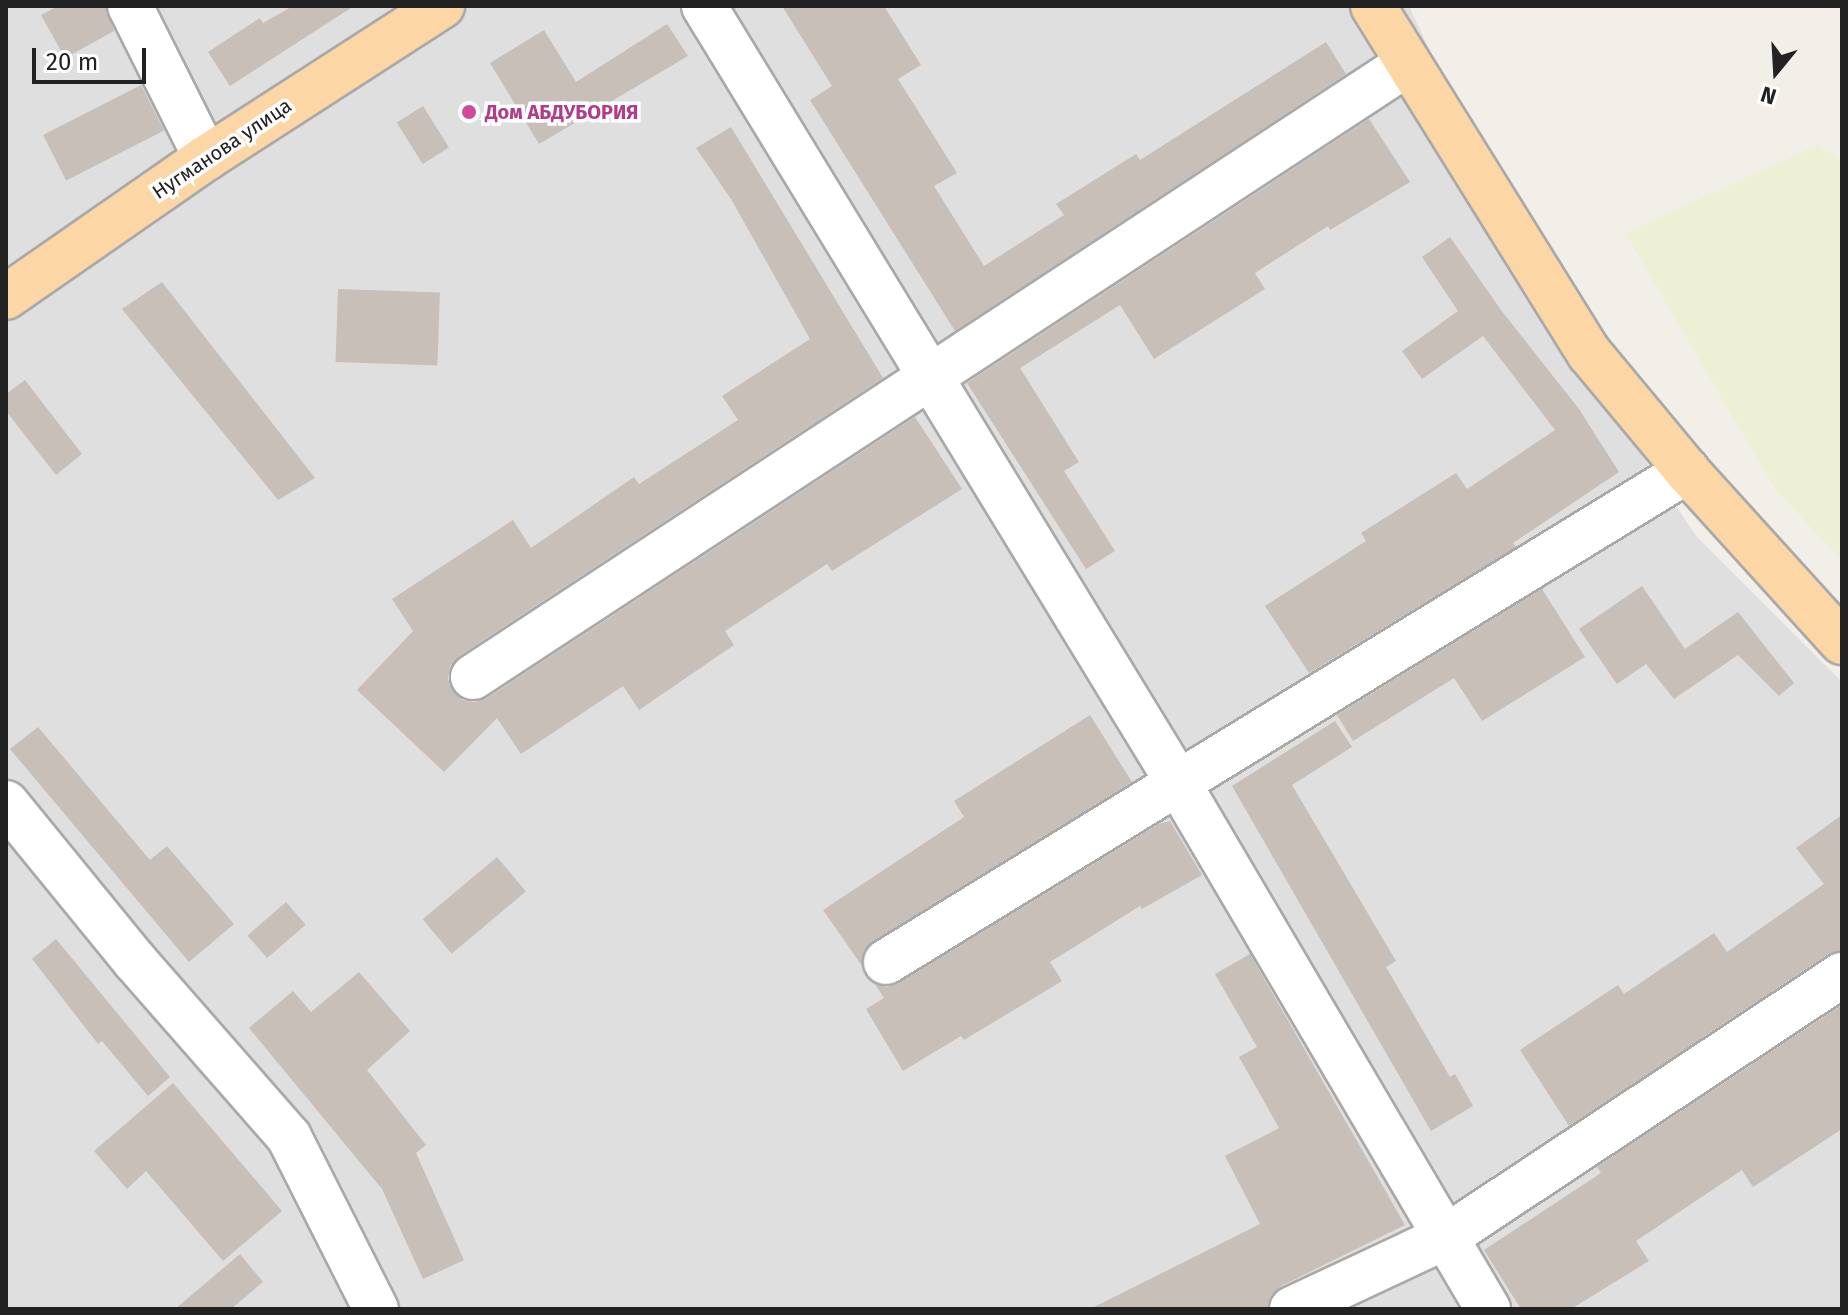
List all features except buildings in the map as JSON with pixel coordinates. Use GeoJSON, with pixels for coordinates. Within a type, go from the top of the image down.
{"type":"FeatureCollection","features":[{"type":"Feature","properties":{"kind":"main road","name":"Нугманова улица"},"geometry":{"type":"LineString","coordinates":[[6,297],[206,158],[442,6]]}},
{"type":"Feature","properties":{"kind":"main road"},"geometry":{"type":"LineString","coordinates":[[1373,6],[1590,354],[1687,471],[1842,642]]}},
{"type":"Feature","properties":{"kind":"street"},"geometry":{"type":"LineString","coordinates":[[130,6],[206,158]]}},
{"type":"Feature","properties":{"kind":"street"},"geometry":{"type":"LineString","coordinates":[[704,6],[1177,781],[1488,1309]]}},
{"type":"Feature","properties":{"kind":"street"},"geometry":{"type":"LineString","coordinates":[[473,677],[1407,64]]}},
{"type":"Feature","properties":{"kind":"street"},"geometry":{"type":"LineString","coordinates":[[886,962],[1687,471]]}},
{"type":"Feature","properties":{"kind":"street"},"geometry":{"type":"LineString","coordinates":[[6,803],[135,961],[289,1137],[376,1309]]}},
{"type":"Feature","properties":{"kind":"street"},"geometry":{"type":"LineString","coordinates":[[1292,1309],[1446,1237],[1842,975]]}},
{"type":"Feature","properties":{"kind":"shaded area"},"geometry":{"type":"Polygon","coordinates":[[[6,6],[1409,6],[1562,337],[1697,537],[1842,682],[1842,1309],[6,1309],[6,6]]]}},
{"type":"Feature","properties":{"kind":"green space"},"geometry":{"type":"Polygon","coordinates":[[[1817,145],[1842,160],[1842,560],[1776,491],[1625,233],[1817,145]]]}},
{"type":"Feature","properties":{"kind":"place","name":"Дом АБДУБОРИЯ"},"geometry":{"type":"Point","coordinates":[469,112]}}]}
